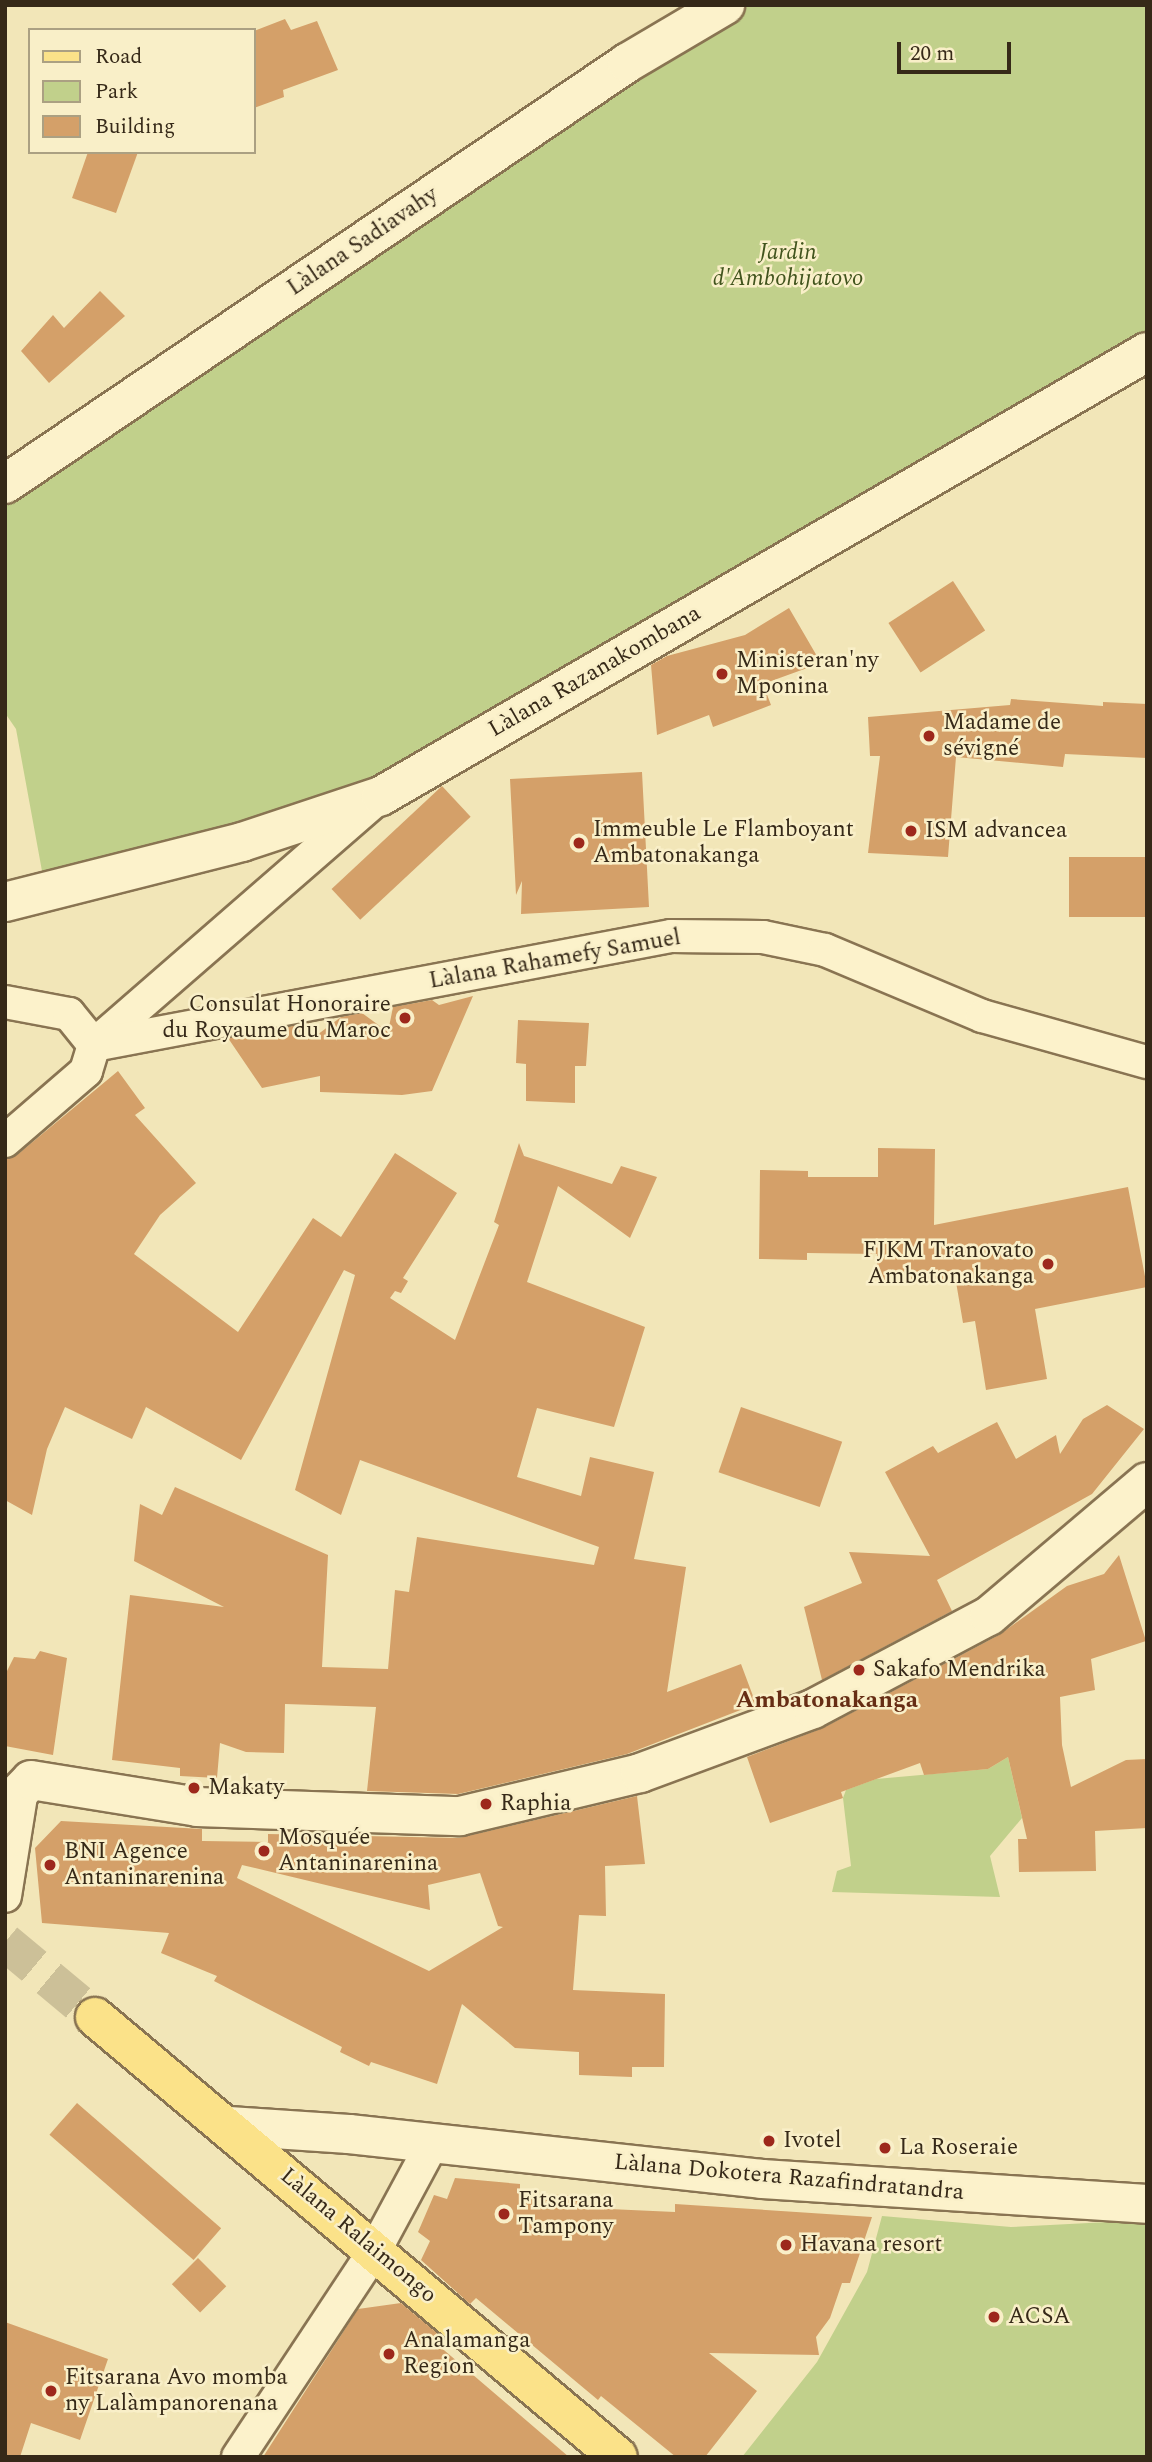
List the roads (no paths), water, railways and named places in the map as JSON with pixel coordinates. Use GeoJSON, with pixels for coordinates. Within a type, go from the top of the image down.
{"type":"FeatureCollection","features":[{"type":"Feature","properties":{"kind":"main road","name":"Làlana Sadiavahy"},"geometry":{"type":"LineString","coordinates":[[5,484],[627,63],[724,5]]}},
{"type":"Feature","properties":{"kind":"main road","name":"Làlana Razanakombana"},"geometry":{"type":"LineString","coordinates":[[5,902],[242,842],[381,796],[1147,352]]}},
{"type":"Feature","properties":{"kind":"main road"},"geometry":{"type":"LineString","coordinates":[[16,1787],[197,1807],[460,1816],[640,1773],[813,1709],[989,1616],[1147,1482]]}},
{"type":"Feature","properties":{"kind":"main road","name":"Làlana Ralaimongo"},"geometry":{"type":"LineString","coordinates":[[95,2017],[229,2126],[618,2457]]}},
{"type":"Feature","properties":{"kind":"main road","name":"Làlana Dokotera Razafindratandra"},"geometry":{"type":"LineString","coordinates":[[229,2126],[349,2134],[431,2146],[762,2179],[1147,2204]]}},
{"type":"Feature","properties":{"kind":"street"},"geometry":{"type":"LineString","coordinates":[[5,1141],[86,1071],[94,1045],[381,796]]}},
{"type":"Feature","properties":{"kind":"street","name":"Làlana Rahamefy Samuel"},"geometry":{"type":"LineString","coordinates":[[94,1045],[671,936],[763,937],[825,950],[982,1016],[1147,1062]]}},
{"type":"Feature","properties":{"kind":"street"},"geometry":{"type":"LineString","coordinates":[[5,1002],[69,1014],[94,1045]]}},
{"type":"Feature","properties":{"kind":"street"},"geometry":{"type":"LineString","coordinates":[[5,1896],[16,1787]]}},
{"type":"Feature","properties":{"kind":"street"},"geometry":{"type":"LineString","coordinates":[[238,2457],[375,2250],[431,2146]]}},
{"type":"Feature","properties":{"kind":"tunnel"},"geometry":{"type":"LineString","coordinates":[[5,1942],[95,2017]]}},
{"type":"Feature","properties":{"kind":"place","name":"Ministeran'ny Mponina"},"geometry":{"type":"Point","coordinates":[722,674]}},
{"type":"Feature","properties":{"kind":"place","name":"Madame de sévigné"},"geometry":{"type":"Point","coordinates":[929,736]}},
{"type":"Feature","properties":{"kind":"place","name":"ISM advancea"},"geometry":{"type":"Point","coordinates":[911,831]}},
{"type":"Feature","properties":{"kind":"place","name":"Immeuble Le Flamboyant Ambatonakanga"},"geometry":{"type":"Point","coordinates":[579,843]}},
{"type":"Feature","properties":{"kind":"place","name":"Consulat Honoraire du Royaume du Maroc"},"geometry":{"type":"Point","coordinates":[405,1018]}},
{"type":"Feature","properties":{"kind":"place","name":"FJKM Tranovato Ambatonakanga"},"geometry":{"type":"Point","coordinates":[1048,1264]}},
{"type":"Feature","properties":{"kind":"place","name":"Sakafo Mendrika"},"geometry":{"type":"Point","coordinates":[859,1670]}},
{"type":"Feature","properties":{"kind":"place","name":"Makaty"},"geometry":{"type":"Point","coordinates":[194,1788]}},
{"type":"Feature","properties":{"kind":"place","name":"Raphia"},"geometry":{"type":"Point","coordinates":[486,1804]}},
{"type":"Feature","properties":{"kind":"place","name":"Mosquée Antaninarenina"},"geometry":{"type":"Point","coordinates":[264,1851]}},
{"type":"Feature","properties":{"kind":"place","name":"BNI Agence Antaninarenina"},"geometry":{"type":"Point","coordinates":[50,1865]}},
{"type":"Feature","properties":{"kind":"place","name":"Ivotel"},"geometry":{"type":"Point","coordinates":[769,2141]}},
{"type":"Feature","properties":{"kind":"place","name":"La Roseraie"},"geometry":{"type":"Point","coordinates":[885,2148]}},
{"type":"Feature","properties":{"kind":"place","name":"Fitsarana Tampony"},"geometry":{"type":"Point","coordinates":[504,2214]}},
{"type":"Feature","properties":{"kind":"place","name":"Havana resort"},"geometry":{"type":"Point","coordinates":[786,2245]}},
{"type":"Feature","properties":{"kind":"place","name":"ACSA"},"geometry":{"type":"Point","coordinates":[994,2317]}},
{"type":"Feature","properties":{"kind":"place","name":"Analamanga Region"},"geometry":{"type":"Point","coordinates":[389,2354]}},
{"type":"Feature","properties":{"kind":"place","name":"Fitsarana Avo momba ny Lalàmpanorenana"},"geometry":{"type":"Point","coordinates":[51,2391]}},
{"type":"Feature","properties":{"kind":"district","name":"Ambatonakanga"},"geometry":{"type":"Point","coordinates":[827,1701]}},
{"type":"Feature","properties":{"kind":"park label","name":"Jardin d'Ambohijatovo"},"geometry":{"type":"Point","coordinates":[788,266]}}]}
